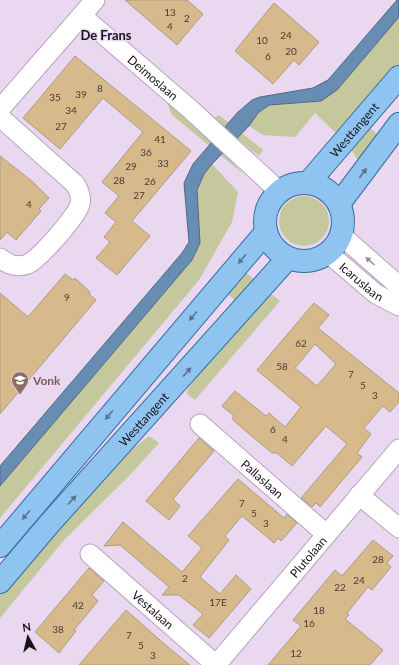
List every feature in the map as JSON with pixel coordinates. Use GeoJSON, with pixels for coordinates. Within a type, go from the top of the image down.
{"type":"FeatureCollection","features":[{"type":"Feature","properties":{"kind":"main road","name":"Westtangent"},"geometry":{"type":"LineString","coordinates":[[309,182],[399,77]]}},
{"type":"Feature","properties":{"kind":"main road"},"geometry":{"type":"LineString","coordinates":[[339,204],[399,124]]}},
{"type":"Feature","properties":{"kind":"main road"},"geometry":{"type":"LineString","coordinates":[[309,182],[324,187],[330,192],[339,204],[344,219],[341,235],[333,248],[328,253],[309,261],[288,258],[274,248],[266,232],[265,217],[266,210],[274,196],[279,191],[288,185],[309,182]]}},
{"type":"Feature","properties":{"kind":"main road"},"geometry":{"type":"LineString","coordinates":[[0,546],[266,232]]}},
{"type":"Feature","properties":{"kind":"main road","name":"Westtangent"},"geometry":{"type":"LineString","coordinates":[[0,582],[50,523],[288,258]]}},
{"type":"Feature","properties":{"kind":"street"},"geometry":{"type":"LineString","coordinates":[[0,109],[95,0]]}},
{"type":"Feature","properties":{"kind":"street","name":"Deimoslaan"},"geometry":{"type":"LineString","coordinates":[[82,16],[234,148],[279,191]]}},
{"type":"Feature","properties":{"kind":"street"},"geometry":{"type":"LineString","coordinates":[[0,117],[75,184],[81,198],[77,212],[36,259],[29,263],[17,265],[6,263],[0,258]]}},
{"type":"Feature","properties":{"kind":"street","name":"Icaruslaan"},"geometry":{"type":"LineString","coordinates":[[341,235],[399,286]]}},
{"type":"Feature","properties":{"kind":"street","name":"Icaruslaan"},"geometry":{"type":"LineString","coordinates":[[328,253],[376,294],[399,306]]}},
{"type":"Feature","properties":{"kind":"street","name":"Pallaslaan"},"geometry":{"type":"LineString","coordinates":[[200,424],[326,534]]}},
{"type":"Feature","properties":{"kind":"street","name":"Plutolaan"},"geometry":{"type":"LineString","coordinates":[[216,665],[359,494],[399,449]]}},
{"type":"Feature","properties":{"kind":"street"},"geometry":{"type":"LineString","coordinates":[[359,494],[399,528]]}},
{"type":"Feature","properties":{"kind":"street","name":"Vestalaan"},"geometry":{"type":"LineString","coordinates":[[90,554],[216,665]]}},
{"type":"Feature","properties":{"kind":"green space"},"geometry":{"type":"Polygon","coordinates":[[[399,17],[399,68],[339,136],[315,113],[295,137],[263,135],[249,126],[258,113],[269,105],[321,101],[337,90],[399,17]]]}},
{"type":"Feature","properties":{"kind":"green space"},"geometry":{"type":"Polygon","coordinates":[[[166,100],[208,134],[241,172],[172,115],[166,100]]]}},
{"type":"Feature","properties":{"kind":"green space"},"geometry":{"type":"Polygon","coordinates":[[[219,115],[263,150],[259,156],[213,119],[219,115]]]}},
{"type":"Feature","properties":{"kind":"green space"},"geometry":{"type":"Polygon","coordinates":[[[364,123],[383,139],[360,163],[347,144],[364,123]]]}},
{"type":"Feature","properties":{"kind":"green space"},"geometry":{"type":"Polygon","coordinates":[[[212,164],[238,192],[232,222],[199,280],[0,518],[0,486],[192,260],[200,243],[197,190],[204,174],[212,164]]]}},
{"type":"Feature","properties":{"kind":"green space"},"geometry":{"type":"Polygon","coordinates":[[[304,196],[313,198],[324,207],[329,221],[327,230],[318,241],[304,246],[295,244],[284,235],[279,221],[281,212],[290,201],[304,196]]]}},
{"type":"Feature","properties":{"kind":"green space"},"geometry":{"type":"Polygon","coordinates":[[[241,269],[259,283],[240,305],[222,289],[241,269]]]}},
{"type":"Feature","properties":{"kind":"green space"},"geometry":{"type":"Polygon","coordinates":[[[266,290],[280,301],[195,400],[187,394],[188,389],[223,339],[266,290]]]}},
{"type":"Feature","properties":{"kind":"green space"},"geometry":{"type":"Polygon","coordinates":[[[149,436],[159,443],[128,477],[65,539],[0,618],[0,586],[97,477],[149,436]]]}},
{"type":"Feature","properties":{"kind":"water"},"geometry":{"type":"Polygon","coordinates":[[[397,0],[399,0],[399,17],[337,90],[321,101],[269,105],[258,113],[249,126],[212,164],[204,174],[197,190],[200,243],[192,260],[0,486],[0,466],[182,253],[189,242],[184,183],[193,164],[237,113],[252,100],[260,97],[313,88],[328,80],[397,0]]]}},
{"type":"Feature","properties":{"kind":"building"},"geometry":{"type":"Polygon","coordinates":[[[125,0],[187,0],[203,14],[177,45],[125,0]]]}},
{"type":"Feature","properties":{"kind":"building"},"geometry":{"type":"Polygon","coordinates":[[[274,3],[319,42],[299,65],[294,60],[273,84],[235,51],[274,3]]]}},
{"type":"Feature","properties":{"kind":"building"},"geometry":{"type":"Polygon","coordinates":[[[75,56],[191,151],[132,221],[150,236],[117,275],[96,258],[110,242],[104,237],[116,222],[105,213],[119,196],[102,182],[143,132],[103,98],[60,149],[23,118],[75,56]]]}},
{"type":"Feature","properties":{"kind":"building"},"geometry":{"type":"Polygon","coordinates":[[[0,156],[33,182],[49,198],[39,209],[41,211],[16,240],[7,232],[0,240],[0,156]]]}},
{"type":"Feature","properties":{"kind":"building","name":"Vonk"},"geometry":{"type":"Polygon","coordinates":[[[65,274],[73,280],[75,278],[96,300],[0,414],[0,293],[28,317],[65,274]]]}},
{"type":"Feature","properties":{"kind":"building"},"geometry":{"type":"Polygon","coordinates":[[[314,303],[329,315],[318,328],[399,393],[399,402],[390,412],[383,406],[364,428],[371,434],[357,453],[362,457],[320,507],[316,503],[312,507],[301,498],[347,444],[326,426],[292,466],[277,453],[272,453],[233,420],[233,415],[222,406],[235,391],[266,416],[269,413],[285,427],[301,407],[257,370],[314,303]],[[315,344],[295,368],[317,386],[336,364],[315,344]]]}},
{"type":"Feature","properties":{"kind":"building"},"geometry":{"type":"Polygon","coordinates":[[[199,438],[214,451],[173,499],[180,506],[169,520],[146,501],[199,438]]]}},
{"type":"Feature","properties":{"kind":"building"},"geometry":{"type":"Polygon","coordinates":[[[238,479],[284,518],[287,514],[297,523],[281,541],[278,538],[274,543],[242,516],[225,536],[229,540],[200,577],[220,594],[236,575],[251,589],[209,638],[193,625],[203,614],[179,595],[162,595],[169,587],[120,545],[104,546],[123,522],[182,572],[202,548],[188,536],[238,479]]]}},
{"type":"Feature","properties":{"kind":"building"},"geometry":{"type":"Polygon","coordinates":[[[373,540],[393,556],[387,563],[391,567],[372,590],[368,587],[347,613],[349,615],[345,619],[383,650],[370,665],[268,665],[301,626],[293,620],[335,570],[342,576],[373,540]]]}},
{"type":"Feature","properties":{"kind":"building"},"geometry":{"type":"Polygon","coordinates":[[[89,568],[104,581],[92,595],[98,601],[74,630],[76,631],[59,653],[35,632],[89,568]]]}},
{"type":"Feature","properties":{"kind":"building"},"geometry":{"type":"Polygon","coordinates":[[[126,610],[169,648],[190,665],[79,665],[126,610]]]}},
{"type":"Feature","properties":{"kind":"place","name":"Vonk"},"geometry":{"type":"Point","coordinates":[20,395]}},
{"type":"Feature","properties":{"kind":"district","name":"De Frans"},"geometry":{"type":"Point","coordinates":[106,35]}}]}
